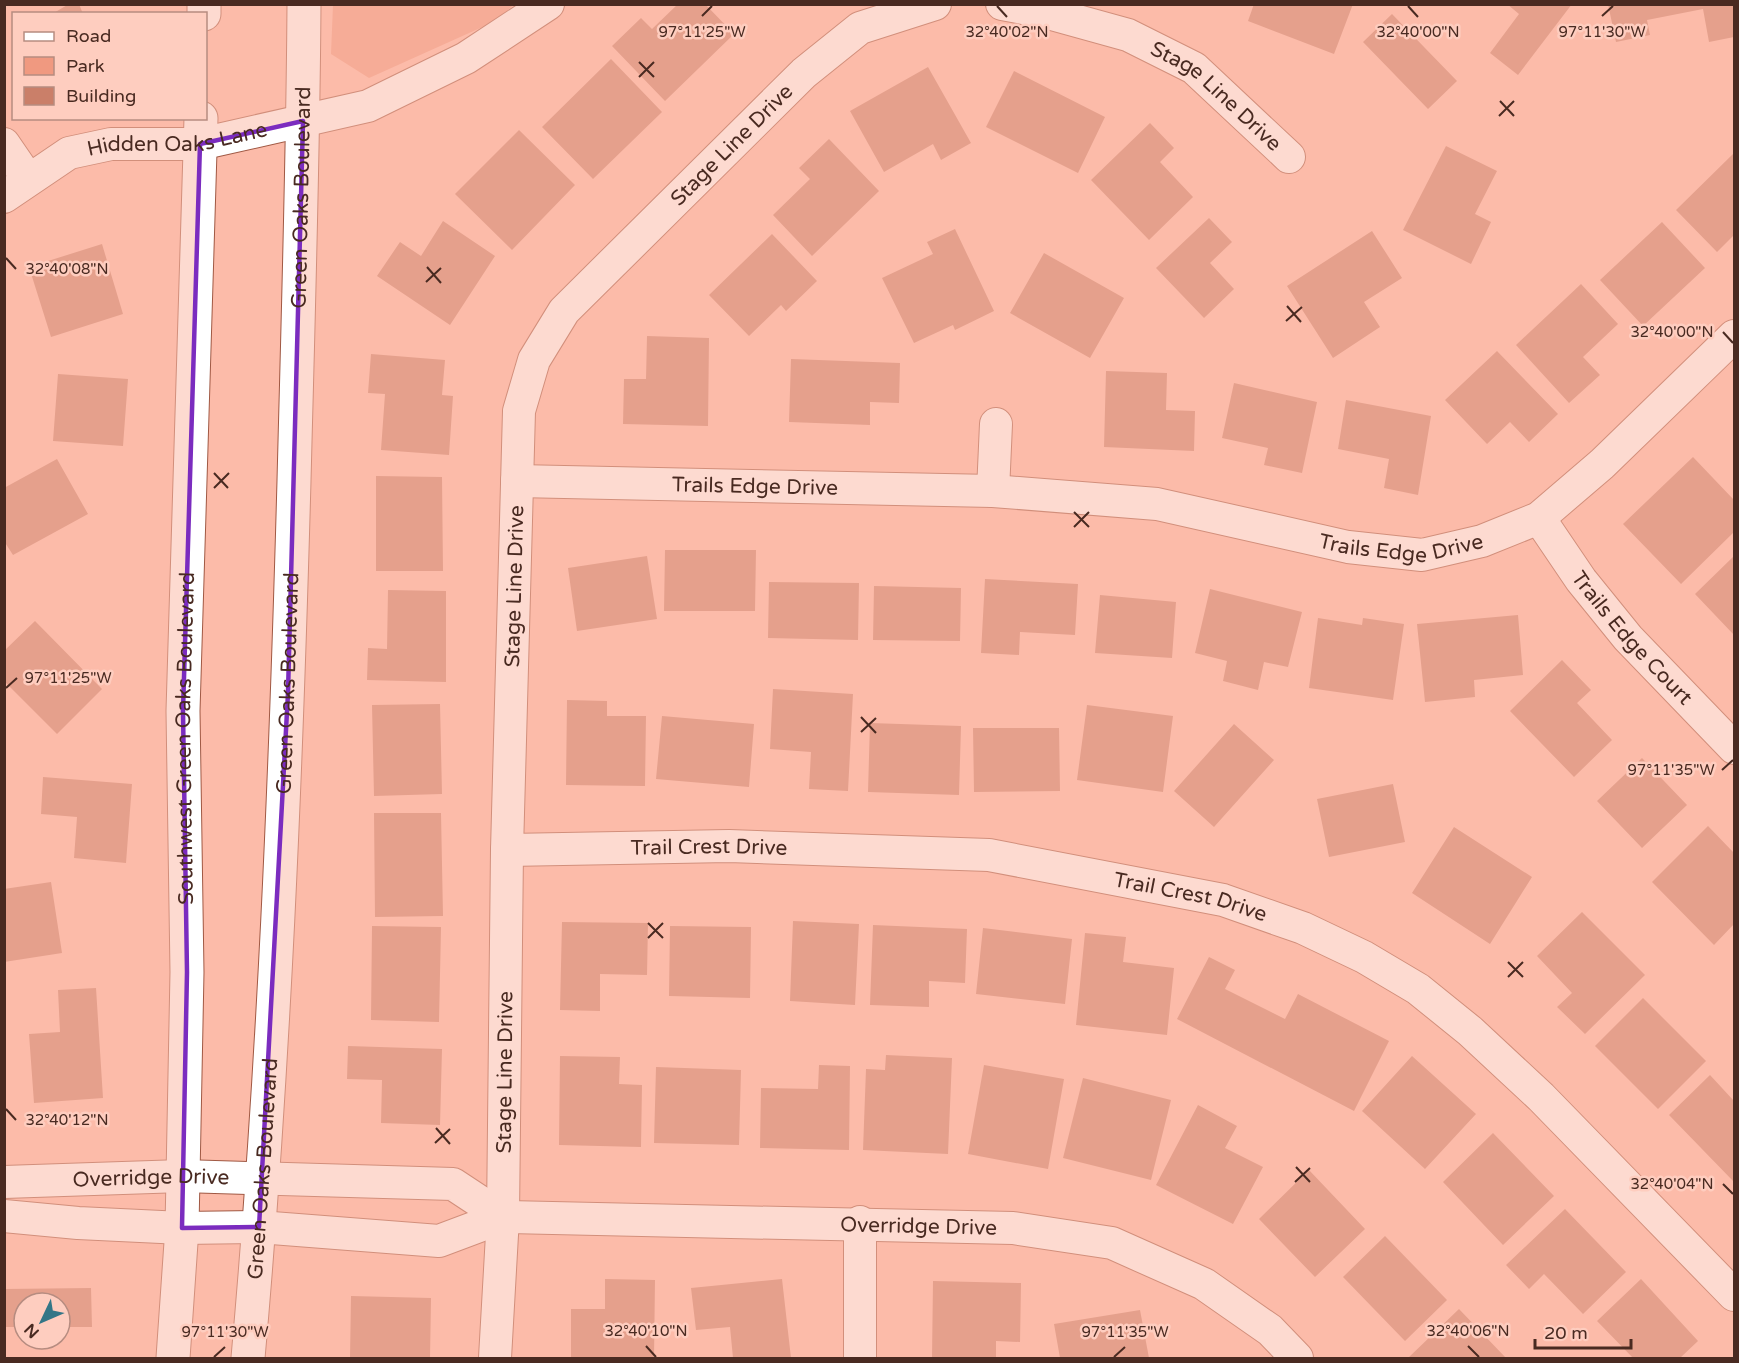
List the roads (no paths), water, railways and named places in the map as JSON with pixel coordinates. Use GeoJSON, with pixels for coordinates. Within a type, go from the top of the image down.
{"type":"FeatureCollection","features":[{"type":"Feature","properties":{"kind":"main road","name":"Green Oaks Boulevard"},"geometry":{"type":"LineString","coordinates":[[248,1359],[259,1227],[288,693],[304,4]]}},
{"type":"Feature","properties":{"kind":"main road","name":"Southwest Green Oaks Boulevard"},"geometry":{"type":"LineString","coordinates":[[173,1359],[182,1228],[187,972],[183,711],[201,131]]}},
{"type":"Feature","properties":{"kind":"street","name":"Hidden Oaks Lane"},"geometry":{"type":"LineString","coordinates":[[16,188],[69,153],[111,144],[201,131],[303,121],[368,106],[466,58],[548,4]]}},
{"type":"Feature","properties":{"kind":"street","name":"Stage Line Drive"},"geometry":{"type":"LineString","coordinates":[[495,1359],[503,1217],[507,850],[519,411],[534,360],[564,310],[804,73],[860,28],[935,4]]}},
{"type":"Feature","properties":{"kind":"street","name":"Stage Line Drive"},"geometry":{"type":"LineString","coordinates":[[1002,4],[1046,12],[1128,35],[1194,68],[1289,157]]}},
{"type":"Feature","properties":{"kind":"street"},"geometry":{"type":"LineString","coordinates":[[4,144],[16,188]]}},
{"type":"Feature","properties":{"kind":"street","name":"Trails Edge Drive"},"geometry":{"type":"LineString","coordinates":[[517,482],[993,491],[1157,504],[1348,547],[1422,555],[1482,542],[1539,518],[1602,464],[1734,336]]}},
{"type":"Feature","properties":{"kind":"street"},"geometry":{"type":"LineString","coordinates":[[993,491],[996,424]]}},
{"type":"Feature","properties":{"kind":"street","name":"Trails Edge Court"},"geometry":{"type":"LineString","coordinates":[[1539,518],[1581,580],[1628,638],[1734,748]]}},
{"type":"Feature","properties":{"kind":"street","name":"Trail Crest Drive"},"geometry":{"type":"LineString","coordinates":[[507,850],[729,846],[989,855],[1223,900],[1303,928],[1364,957],[1418,988],[1470,1031],[1541,1097],[1734,1295]]}},
{"type":"Feature","properties":{"kind":"street","name":"Overridge Drive"},"geometry":{"type":"LineString","coordinates":[[4,1182],[182,1176],[453,1184],[503,1217]]}},
{"type":"Feature","properties":{"kind":"street","name":"Overridge Drive"},"geometry":{"type":"LineString","coordinates":[[4,1216],[78,1223],[182,1228],[259,1227],[439,1241],[503,1217],[860,1222],[1013,1227],[1112,1243],[1204,1284],[1270,1330],[1297,1359]]}},
{"type":"Feature","properties":{"kind":"street"},"geometry":{"type":"LineString","coordinates":[[860,1222],[860,1359]]}}]}
